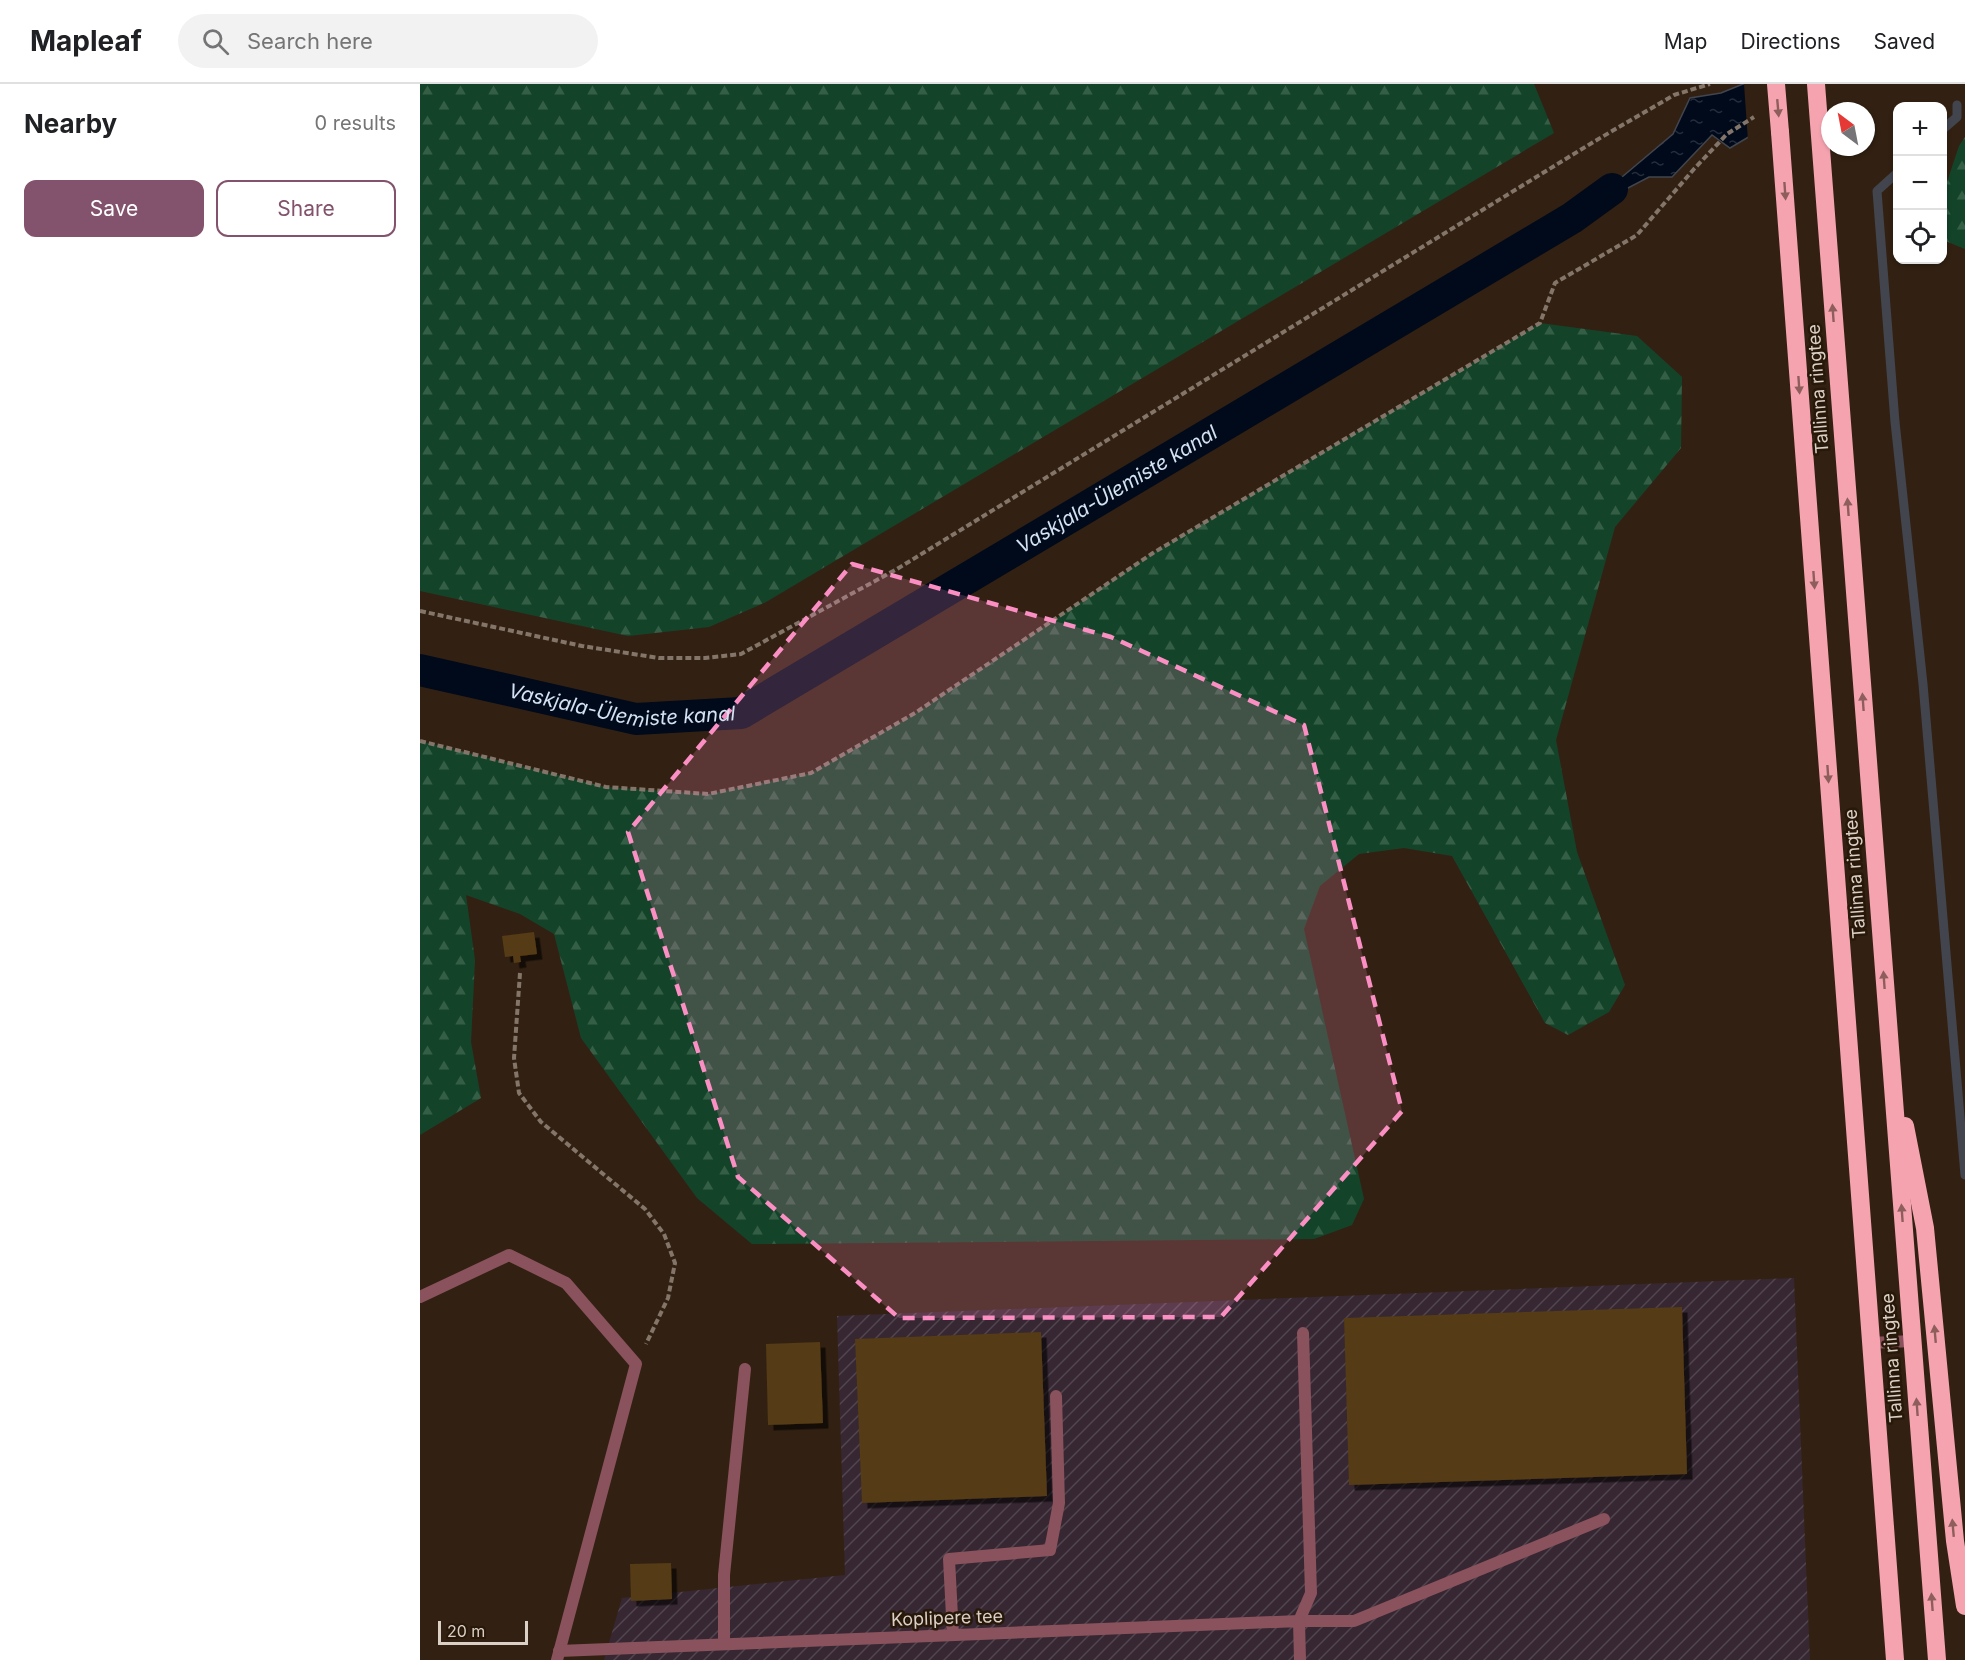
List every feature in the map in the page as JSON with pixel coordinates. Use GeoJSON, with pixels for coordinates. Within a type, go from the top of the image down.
{"type":"FeatureCollection","features":[{"type":"Feature","properties":{"kind":"highway","name":"Tallinna ringtee"},"geometry":{"type":"LineString","coordinates":[[1776,84],[1895,1660]]}},
{"type":"Feature","properties":{"kind":"highway","name":"Tallinna ringtee"},"geometry":{"type":"LineString","coordinates":[[1816,84],[1937,1660]]}},
{"type":"Feature","properties":{"kind":"highway"},"geometry":{"type":"LineString","coordinates":[[1888,1038],[1925,1228],[1955,1540],[1965,1606]]}},
{"type":"Feature","properties":{"kind":"lane"},"geometry":{"type":"LineString","coordinates":[[420,1297],[509,1255],[566,1283],[636,1364]]}},
{"type":"Feature","properties":{"kind":"lane"},"geometry":{"type":"LineString","coordinates":[[1300,1660],[1299,1622],[1311,1593],[1302,1333]]}},
{"type":"Feature","properties":{"kind":"lane"},"geometry":{"type":"LineString","coordinates":[[1871,1343],[1912,1341]]}},
{"type":"Feature","properties":{"kind":"lane","name":"Koplipere tee"},"geometry":{"type":"LineString","coordinates":[[636,1364],[558,1655],[724,1644],[1299,1622],[1354,1622],[1604,1519]]}},
{"type":"Feature","properties":{"kind":"lane"},"geometry":{"type":"LineString","coordinates":[[724,1644],[724,1575],[745,1369]]}},
{"type":"Feature","properties":{"kind":"lane"},"geometry":{"type":"LineString","coordinates":[[953,1635],[949,1559],[1050,1550],[1059,1503],[1056,1396]]}},
{"type":"Feature","properties":{"kind":"path"},"geometry":{"type":"LineString","coordinates":[[420,611],[582,646],[659,658],[705,658],[741,654],[897,569],[1595,141],[1674,95],[1710,84]]}},
{"type":"Feature","properties":{"kind":"path"},"geometry":{"type":"LineString","coordinates":[[420,741],[606,787],[708,794],[811,773],[915,712],[1153,553],[1540,323],[1555,283],[1637,235],[1727,134],[1763,111]]}},
{"type":"Feature","properties":{"kind":"path"},"geometry":{"type":"LineString","coordinates":[[520,973],[514,1058],[519,1093],[541,1122],[645,1209],[664,1234],[675,1263],[668,1298],[636,1364]]}},
{"type":"Feature","properties":{"kind":"highlighted area"},"geometry":{"type":"Polygon","coordinates":[[[852,564],[1111,637],[1304,725],[1402,1111],[1221,1317],[899,1318],[738,1177],[628,832],[852,564]]]}},
{"type":"Feature","properties":{"kind":"shaded area"},"geometry":{"type":"Polygon","coordinates":[[[1794,1278],[1810,1660],[604,1660],[622,1598],[845,1575],[837,1316],[1794,1278]]]}},
{"type":"Feature","properties":{"kind":"green space"},"geometry":{"type":"Polygon","coordinates":[[[420,84],[1534,84],[1554,133],[766,602],[709,627],[628,636],[420,591],[420,84]]]}},
{"type":"Feature","properties":{"kind":"green space"},"geometry":{"type":"Polygon","coordinates":[[[1965,137],[1965,249],[1947,242],[1947,182],[1959,146],[1965,137]]]}},
{"type":"Feature","properties":{"kind":"green space"},"geometry":{"type":"Polygon","coordinates":[[[1540,323],[1637,336],[1682,377],[1681,448],[1615,527],[1556,740],[1577,852],[1625,985],[1609,1012],[1568,1035],[1545,1023],[1452,856],[1404,848],[1359,854],[1320,886],[1304,929],[1364,1199],[1352,1225],[1314,1239],[752,1244],[697,1198],[581,1038],[554,934],[520,914],[466,895],[475,960],[471,1042],[481,1098],[420,1135],[420,741],[606,787],[708,794],[811,773],[916,713],[1153,553],[1540,323]]]}},
{"type":"Feature","properties":{"kind":"water"},"geometry":{"type":"Polygon","coordinates":[[[1743,84],[1838,84],[1730,148],[1712,135],[1672,177],[1649,177],[1578,214],[1673,134],[1690,98],[1721,93],[1743,84]]]}},
{"type":"Feature","properties":{"kind":"pier"},"geometry":{"type":"Polygon","coordinates":[[[1744,84],[1841,84],[1748,141],[1744,84]]]}},
{"type":"Feature","properties":{"kind":"building"},"geometry":{"type":"Polygon","coordinates":[[[534,932],[537,954],[520,956],[521,962],[514,963],[513,956],[505,957],[502,936],[534,932]]]}},
{"type":"Feature","properties":{"kind":"building"},"geometry":{"type":"Polygon","coordinates":[[[1682,1307],[1687,1474],[1349,1485],[1344,1318],[1682,1307]]]}},
{"type":"Feature","properties":{"kind":"building"},"geometry":{"type":"Polygon","coordinates":[[[1041,1332],[1047,1496],[862,1503],[855,1339],[1041,1332]]]}},
{"type":"Feature","properties":{"kind":"building"},"geometry":{"type":"Polygon","coordinates":[[[820,1342],[823,1423],[768,1425],[766,1344],[820,1342]]]}},
{"type":"Feature","properties":{"kind":"building"},"geometry":{"type":"Polygon","coordinates":[[[671,1563],[672,1599],[631,1601],[630,1564],[671,1563]]]}},
{"type":"Feature","properties":{"kind":"waterway"},"geometry":{"type":"LineString","coordinates":[[1947,126],[1957,117],[1957,105]]}},
{"type":"Feature","properties":{"kind":"waterway"},"geometry":{"type":"LineString","coordinates":[[1893,177],[1877,191],[1895,422],[1923,684],[1965,1175]]}},
{"type":"Feature","properties":{"kind":"waterway","name":"Vaskjala-Ülemiste kanal"},"geometry":{"type":"LineString","coordinates":[[420,670],[636,719],[741,713],[1572,218],[1612,189]]}}]}
